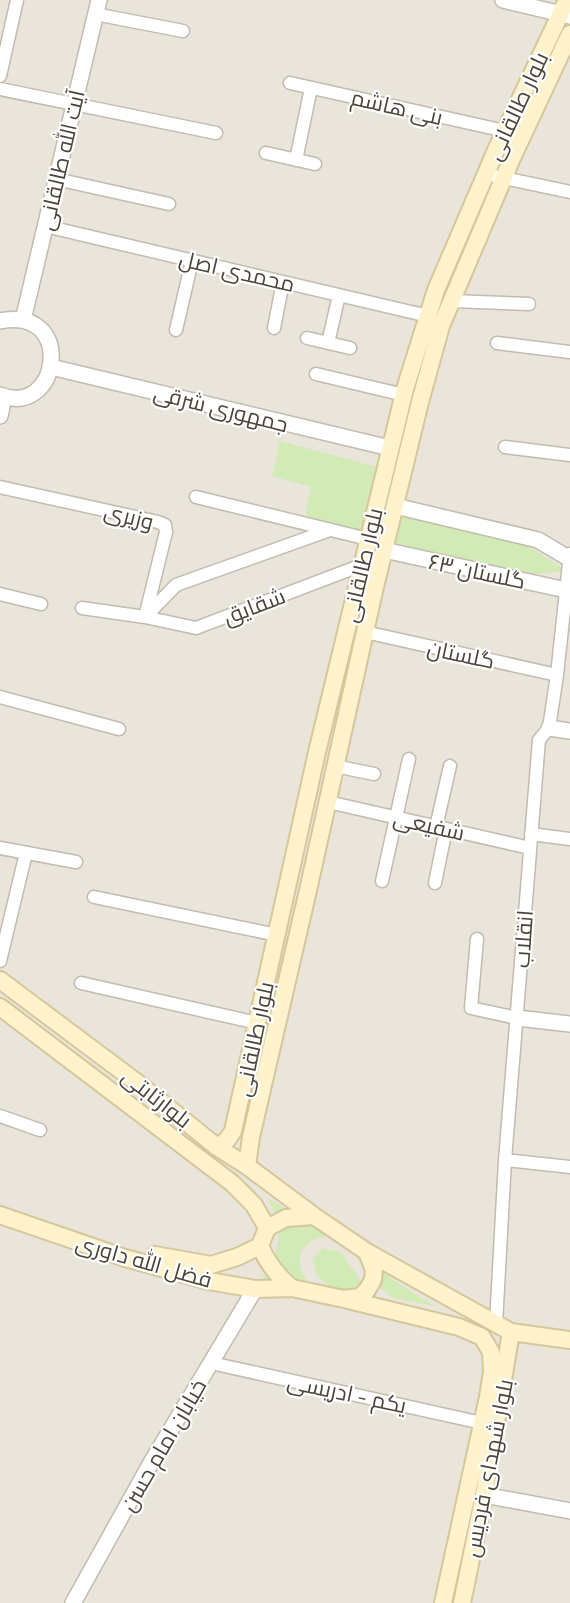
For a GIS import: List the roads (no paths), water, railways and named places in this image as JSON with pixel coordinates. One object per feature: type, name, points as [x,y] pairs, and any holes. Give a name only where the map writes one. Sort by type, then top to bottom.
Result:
[{"type":"main road","name":"بلوار طالقانی","points":[[233,1131],[317,752],[404,394],[436,290],[485,174],[566,10]]},
{"type":"main road","name":"بلوار طالقانی","points":[[247,1166],[251,1137],[328,802],[364,632],[441,326],[503,179],[570,34]]},
{"type":"main road","name":"بلوارثابتی","points":[[3,987],[140,1084],[217,1147],[247,1166],[314,1216]]},
{"type":"main road","points":[[0,1007],[232,1183],[254,1204],[267,1228]]},
{"type":"main road","points":[[217,1147],[233,1131],[241,1140],[251,1137]]},
{"type":"main road","name":"فضل الله داوری","points":[[0,1214],[173,1260],[211,1265],[237,1257],[260,1246]]},
{"type":"main road","name":"فضل الله داوری","points":[[0,1214],[125,1258],[210,1281],[255,1289],[292,1288]]},
{"type":"main road","points":[[367,1252],[374,1270],[373,1280],[360,1297],[344,1299],[292,1288],[278,1277],[260,1246],[267,1228],[286,1218],[314,1216],[367,1252],[511,1332],[570,1340]]},
{"type":"main road","name":"بلوار شهدای فردیس","points":[[344,1299],[459,1327],[482,1337],[491,1352],[492,1372],[443,1603]]},
{"type":"main road","name":"بلوار شهدای فردیس","points":[[462,1603],[484,1495],[511,1332]]},
{"type":"street","points":[[0,76],[16,0]]},
{"type":"street","points":[[503,0],[566,10]]},
{"type":"street","points":[[97,7],[183,31]]},
{"type":"street","name":"آیت الله طالقانی","points":[[23,320],[97,7]]},
{"type":"street","name":"بنی هاشم","points":[[290,83],[505,131]]},
{"type":"street","points":[[296,160],[311,88]]},
{"type":"street","points":[[0,89],[216,133]]},
{"type":"street","points":[[266,153],[315,164]]},
{"type":"street","points":[[485,174],[570,192]]},
{"type":"street","points":[[56,179],[169,204]]},
{"type":"street","name":"محمدی اصل","points":[[45,226],[428,316]]},
{"type":"street","points":[[176,330],[192,261]]},
{"type":"street","points":[[274,328],[283,282]]},
{"type":"street","points":[[328,343],[339,295]]},
{"type":"street","points":[[452,301],[529,304]]},
{"type":"street","points":[[0,321],[23,320],[34,325],[50,343],[52,355],[47,379],[29,395],[17,398],[2,396],[0,416]]},
{"type":"street","points":[[307,338],[350,348]]},
{"type":"street","points":[[497,343],[570,352]]},
{"type":"street","name":"جمهوری شرقی","points":[[51,367],[390,448]]},
{"type":"street","points":[[316,374],[404,394]]},
{"type":"street","points":[[506,447],[570,455]]},
{"type":"street","name":"وزیری","points":[[0,487],[165,525],[166,532],[145,617]]},
{"type":"street","points":[[196,497],[327,531],[368,539]]},
{"type":"street","name":"گلستان ۶۳","points":[[395,506],[538,540],[570,559]]},
{"type":"street","name":"شقایق","points":[[145,617],[176,585],[327,531]]},
{"type":"street","name":"گلستان ۶۳","points":[[384,550],[568,590]]},
{"type":"street","name":"انقلاب","points":[[496,1324],[505,1160],[539,740],[549,728],[568,590],[570,554]]},
{"type":"street","name":"شقایق","points":[[82,608],[145,617],[196,628],[362,565]]},
{"type":"street","points":[[0,594],[41,604]]},
{"type":"street","name":"گلستان","points":[[364,632],[557,675]]},
{"type":"street","points":[[0,697],[119,729]]},
{"type":"street","points":[[549,728],[570,731]]},
{"type":"street","points":[[382,881],[409,759]]},
{"type":"street","points":[[335,766],[374,774]]},
{"type":"street","points":[[435,883],[450,766]]},
{"type":"street","name":"شفیعی","points":[[328,802],[530,848]]},
{"type":"street","points":[[531,834],[570,839]]},
{"type":"street","points":[[0,848],[76,862]]},
{"type":"street","points":[[0,961],[26,853]]},
{"type":"street","points":[[94,897],[277,935]]},
{"type":"street","points":[[477,939],[471,1008],[517,1018],[570,1024]]},
{"type":"street","points":[[81,982],[257,1023]]},
{"type":"street","points":[[0,1116],[40,1130]]},
{"type":"street","points":[[505,1160],[570,1167]]},
{"type":"street","name":"خیابان امام حسن","points":[[75,1603],[152,1461],[255,1289]]},
{"type":"street","name":"یکم - ادریسی","points":[[211,1363],[482,1423]]},
{"type":"street","points":[[484,1495],[570,1511]]}]
